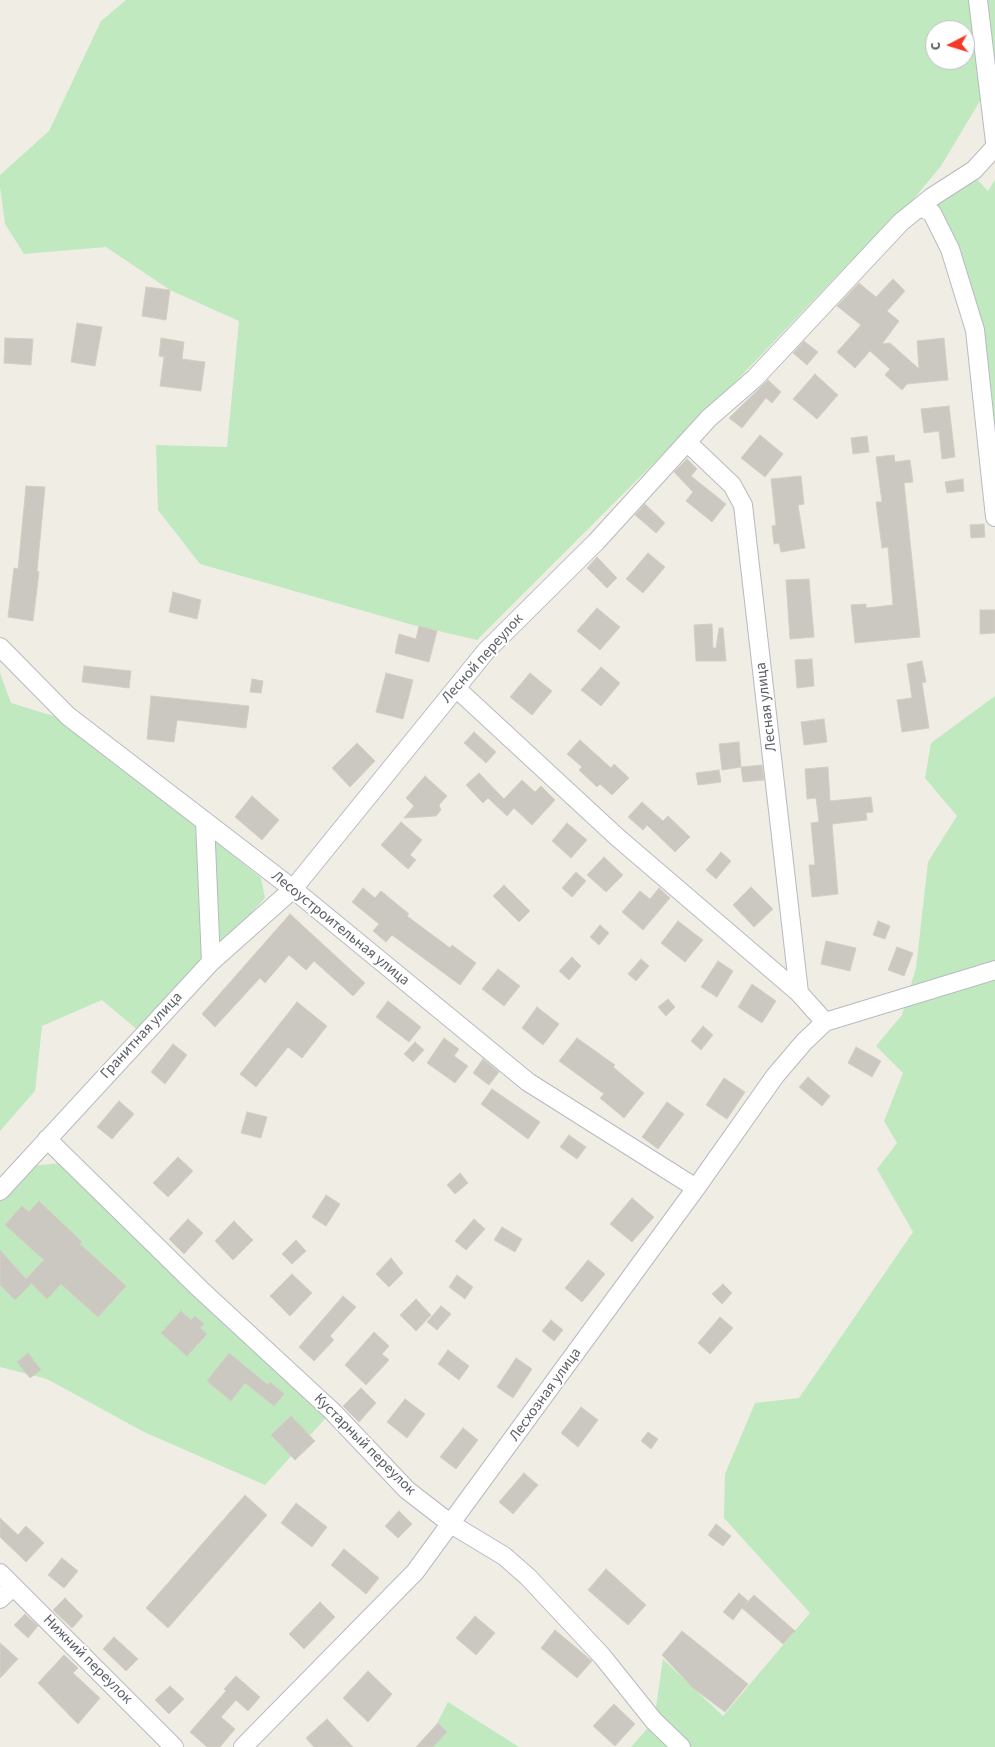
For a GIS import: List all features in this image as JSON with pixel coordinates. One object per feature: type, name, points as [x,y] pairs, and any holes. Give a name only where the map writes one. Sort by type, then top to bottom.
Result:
[{"type":"street","points":[[978,0],[995,142]]},
{"type":"street","name":"Лесной переулок","points":[[293,889],[486,651],[596,542],[709,418],[755,378],[901,222],[974,170],[995,147]]},
{"type":"street","points":[[921,207],[932,214],[950,250],[975,330],[995,517]]},
{"type":"street","name":"Лесная улица","points":[[688,443],[732,485],[744,505],[799,994]]},
{"type":"street","name":"Лесоустроительная улица","points":[[0,648],[68,716],[293,889],[528,1082],[696,1188]]},
{"type":"street","points":[[456,688],[617,837],[799,994],[825,1022],[995,970]]},
{"type":"street","points":[[205,821],[211,962]]},
{"type":"street","name":"Гранитная улица","points":[[0,1191],[211,962],[293,889]]},
{"type":"street","name":"Лесхозная улица","points":[[243,1747],[415,1572],[452,1524],[696,1188],[775,1076],[804,1042],[825,1022]]},
{"type":"street","name":"Кустарный переулок","points":[[47,1139],[200,1289],[332,1411],[407,1490],[452,1524],[504,1556],[528,1577],[602,1656],[654,1721],[681,1747]]},
{"type":"street","name":"Нижний переулок","points":[[0,1574],[174,1747]]},
{"type":"street","points":[[0,1599],[13,1587]]},
{"type":"green space","points":[[126,0],[995,0],[995,76],[941,166],[897,219],[847,265],[743,374],[477,640],[413,625],[200,564],[158,510],[156,445],[227,447],[239,321],[170,290],[106,247],[24,254],[5,224],[0,175],[49,131],[101,21]]},
{"type":"green space","points":[[973,175],[988,191],[995,180],[995,495],[968,282],[934,201]]},
{"type":"green space","points":[[0,673],[11,703],[63,719],[261,878],[265,898],[140,1032],[102,1000],[42,1026],[35,1091],[0,1131]]},
{"type":"green space","points":[[995,696],[995,1747],[631,1747],[654,1721],[663,1659],[723,1716],[810,1613],[724,1518],[725,1474],[755,1403],[799,1398],[913,1232],[877,1169],[897,1143],[884,1121],[903,1073],[876,1046],[902,1015],[916,968],[928,862],[957,816],[925,778],[931,743]]},
{"type":"green space","points":[[70,1162],[332,1411],[265,1485],[144,1432],[47,1379],[0,1367],[0,1192],[23,1167]]},
{"type":"green space","points":[[448,1702],[519,1747],[425,1747]]},
{"type":"building","points":[[893,279],[905,291],[887,311],[899,321],[882,344],[890,343],[919,369],[917,341],[944,338],[948,380],[907,384],[902,390],[885,375],[890,369],[870,351],[855,368],[837,352],[861,325],[837,306],[859,283],[876,297]]},
{"type":"building","points":[[146,287],[170,290],[166,320],[142,316]]},
{"type":"building","points":[[77,323],[102,327],[95,366],[71,362]]},
{"type":"building","points":[[5,338],[33,339],[31,365],[4,363]]},
{"type":"building","points":[[161,338],[184,342],[182,359],[205,362],[201,391],[160,386],[164,357],[159,356]]},
{"type":"building","points":[[804,341],[818,352],[807,365],[793,353]]},
{"type":"building","points":[[815,374],[838,395],[817,419],[793,399]]},
{"type":"building","points":[[768,380],[781,392],[772,403],[766,398],[742,428],[729,418]]},
{"type":"building","points":[[949,406],[955,457],[942,459],[939,431],[924,433],[921,409]]},
{"type":"building","points":[[760,435],[783,454],[765,477],[741,458]]},
{"type":"building","points":[[867,436],[869,452],[853,454],[851,438]]},
{"type":"building","points":[[894,455],[895,462],[910,460],[913,482],[904,483],[920,637],[855,643],[851,605],[866,604],[866,608],[893,605],[888,547],[882,548],[876,502],[882,502],[876,457]]},
{"type":"building","points":[[687,459],[697,469],[691,476],[726,504],[712,522],[686,501],[693,492],[674,472]]},
{"type":"building","points":[[801,476],[804,504],[798,505],[805,548],[781,552],[779,543],[774,544],[772,526],[776,525],[771,479]]},
{"type":"building","points":[[963,479],[964,491],[947,493],[945,482]]},
{"type":"building","points":[[26,486],[45,487],[37,571],[39,572],[33,621],[8,617],[14,568],[18,569]]},
{"type":"building","points":[[645,504],[665,523],[656,533],[635,515]]},
{"type":"building","points":[[984,524],[985,537],[971,538],[970,525]]},
{"type":"building","points":[[648,553],[665,567],[643,593],[626,579]]},
{"type":"building","points":[[597,557],[617,578],[607,588],[587,568]]},
{"type":"building","points":[[809,579],[814,637],[790,639],[786,580]]},
{"type":"building","points":[[173,592],[201,600],[197,619],[169,612]]},
{"type":"building","points":[[597,608],[620,627],[600,650],[577,631]]},
{"type":"building","points":[[980,610],[995,610],[995,633],[980,634]]},
{"type":"building","points":[[712,624],[713,648],[716,648],[719,628],[723,628],[726,661],[696,661],[694,625]]},
{"type":"building","points":[[419,626],[437,631],[429,662],[395,653],[399,634],[416,639]]},
{"type":"building","points":[[812,659],[814,686],[797,688],[795,660]]},
{"type":"building","points":[[922,661],[926,682],[922,683],[929,728],[902,732],[897,700],[912,698],[907,664]]},
{"type":"building","points":[[84,666],[131,671],[129,688],[82,682]]},
{"type":"building","points":[[601,667],[620,683],[601,706],[581,690]]},
{"type":"building","points":[[386,673],[413,680],[403,719],[376,712]]},
{"type":"building","points":[[530,673],[552,691],[532,715],[510,697]]},
{"type":"building","points":[[252,679],[263,681],[261,693],[250,692]]},
{"type":"building","points":[[151,696],[249,706],[246,728],[177,720],[174,742],[147,739]]},
{"type":"building","points":[[824,719],[827,742],[804,745],[801,722]]},
{"type":"building","points":[[474,732],[496,752],[486,763],[464,743]]},
{"type":"building","points":[[580,740],[611,768],[614,764],[629,778],[612,795],[600,784],[597,787],[579,770],[582,767],[567,754]]},
{"type":"building","points":[[739,742],[741,767],[722,770],[719,744]]},
{"type":"building","points":[[357,743],[375,761],[350,787],[332,768]]},
{"type":"building","points":[[762,765],[764,780],[743,782],[741,767]]},
{"type":"building","points":[[828,767],[830,801],[871,797],[873,812],[866,813],[867,820],[832,824],[838,894],[812,897],[809,865],[815,865],[811,823],[819,822],[816,798],[807,799],[805,769]]},
{"type":"building","points":[[719,770],[721,782],[698,785],[696,773]]},
{"type":"building","points":[[479,773],[504,799],[522,780],[535,792],[541,786],[555,800],[532,825],[514,808],[507,816],[488,798],[483,803],[466,785]]},
{"type":"building","points":[[425,776],[447,796],[439,805],[441,810],[436,816],[404,818],[414,806],[406,798]]},
{"type":"building","points":[[252,796],[279,820],[262,840],[235,817]]},
{"type":"building","points":[[642,802],[663,821],[668,816],[690,837],[675,852],[647,825],[643,830],[628,817]]},
{"type":"building","points":[[401,822],[422,840],[410,855],[416,860],[408,869],[381,845]]},
{"type":"building","points":[[567,823],[587,840],[571,858],[552,841]]},
{"type":"building","points":[[721,852],[731,861],[716,879],[706,870]]},
{"type":"building","points":[[604,857],[623,875],[606,892],[587,875]]},
{"type":"building","points":[[576,872],[586,881],[572,897],[562,888]]},
{"type":"building","points":[[504,885],[530,911],[519,922],[493,896]]},
{"type":"building","points":[[751,887],[773,909],[754,927],[733,905]]},
{"type":"building","points":[[363,888],[375,898],[381,891],[409,914],[407,916],[450,948],[452,945],[476,963],[460,985],[392,935],[386,942],[373,931],[379,924],[352,902]]},
{"type":"building","points":[[659,888],[670,898],[643,930],[622,912],[640,891],[650,899]]},
{"type":"building","points":[[290,914],[365,983],[353,996],[314,961],[306,970],[289,955],[265,983],[260,978],[215,1027],[202,1014]]},
{"type":"building","points":[[678,921],[703,940],[685,962],[661,943]]},
{"type":"building","points":[[878,921],[890,926],[885,939],[873,935]]},
{"type":"building","points":[[600,925],[609,933],[599,945],[590,937]]},
{"type":"building","points":[[826,941],[856,948],[850,971],[821,964]]},
{"type":"building","points":[[897,947],[913,953],[904,976],[888,970]]},
{"type":"building","points":[[572,957],[581,966],[569,980],[559,971]]},
{"type":"building","points":[[641,959],[649,966],[636,981],[628,974]]},
{"type":"building","points":[[718,961],[733,971],[717,997],[701,987]]},
{"type":"building","points":[[498,969],[520,986],[504,1006],[482,989]]},
{"type":"building","points":[[752,984],[776,1001],[762,1023],[738,1007]]},
{"type":"building","points":[[668,999],[675,1007],[666,1016],[658,1007]]},
{"type":"building","points":[[388,1001],[421,1027],[409,1042],[376,1017]]},
{"type":"building","points":[[297,1002],[327,1026],[302,1058],[288,1047],[256,1087],[240,1074]]},
{"type":"building","points":[[537,1007],[559,1024],[543,1045],[522,1028]]},
{"type":"building","points":[[703,1026],[713,1035],[701,1050],[691,1041]]},
{"type":"building","points":[[444,1038],[459,1049],[454,1056],[468,1066],[455,1083],[427,1063]]},
{"type":"building","points":[[577,1038],[615,1065],[613,1067],[644,1093],[624,1118],[600,1098],[604,1094],[559,1061]]},
{"type":"building","points":[[415,1042],[424,1050],[413,1062],[404,1054]]},
{"type":"building","points":[[173,1044],[187,1055],[165,1084],[151,1072]]},
{"type":"building","points":[[856,1047],[881,1061],[872,1077],[848,1063]]},
{"type":"building","points":[[483,1059],[499,1072],[489,1085],[473,1073]]},
{"type":"building","points":[[808,1077],[830,1096],[822,1106],[799,1087]]},
{"type":"building","points":[[724,1078],[745,1092],[727,1119],[706,1105]]},
{"type":"building","points":[[492,1089],[540,1122],[528,1139],[481,1104]]},
{"type":"building","points":[[119,1101],[134,1114],[112,1139],[97,1127]]},
{"type":"building","points":[[667,1102],[684,1114],[658,1149],[642,1137]]},
{"type":"building","points":[[247,1112],[267,1117],[261,1138],[241,1133]]},
{"type":"building","points":[[569,1135],[586,1147],[577,1159],[560,1147]]},
{"type":"building","points":[[178,1157],[193,1171],[168,1197],[153,1183]]},
{"type":"building","points":[[460,1173],[468,1183],[455,1194],[447,1185]]},
{"type":"building","points":[[326,1195],[340,1204],[326,1226],[312,1217]]},
{"type":"building","points":[[632,1198],[654,1217],[632,1242],[610,1224]]},
{"type":"building","points":[[39,1201],[82,1242],[80,1244],[126,1286],[98,1317],[61,1284],[47,1299],[30,1282],[31,1284],[15,1300],[0,1285],[0,1250],[26,1279],[44,1260],[5,1225],[22,1206],[29,1212]]},
{"type":"building","points":[[188,1219],[203,1233],[184,1254],[169,1239]]},
{"type":"building","points":[[474,1219],[485,1229],[466,1250],[455,1241]]},
{"type":"building","points":[[234,1221],[253,1240],[233,1260],[215,1241]]},
{"type":"building","points":[[502,1227],[522,1239],[515,1252],[494,1240]]},
{"type":"building","points":[[296,1240],[306,1251],[292,1264],[282,1254]]},
{"type":"building","points":[[391,1258],[403,1273],[389,1287],[376,1274]]},
{"type":"building","points":[[588,1260],[605,1274],[582,1302],[565,1288]]},
{"type":"building","points":[[292,1274],[312,1293],[290,1316],[270,1296]]},
{"type":"building","points":[[457,1275],[473,1287],[465,1299],[449,1287]]},
{"type":"building","points":[[723,1284],[732,1293],[722,1304],[712,1294]]},
{"type":"building","points":[[343,1296],[356,1307],[330,1336],[334,1340],[314,1361],[299,1347]]},
{"type":"building","points":[[416,1299],[431,1315],[416,1331],[400,1315]]},
{"type":"building","points":[[441,1306],[451,1314],[437,1330],[427,1322]]},
{"type":"building","points":[[181,1311],[191,1320],[195,1316],[204,1324],[200,1328],[207,1334],[187,1356],[161,1333]]},
{"type":"building","points":[[720,1317],[733,1328],[710,1354],[698,1343]]},
{"type":"building","points":[[551,1320],[563,1330],[554,1341],[542,1331]]},
{"type":"building","points":[[374,1332],[389,1346],[382,1354],[389,1360],[366,1385],[345,1365]]},
{"type":"building","points":[[448,1350],[469,1366],[459,1380],[438,1364]]},
{"type":"building","points":[[28,1353],[41,1370],[30,1378],[17,1362]]},
{"type":"building","points":[[229,1353],[268,1385],[270,1382],[284,1394],[274,1406],[245,1383],[231,1401],[207,1381]]},
{"type":"building","points":[[516,1358],[532,1369],[513,1398],[497,1387]]},
{"type":"building","points":[[361,1388],[376,1403],[359,1422],[343,1406]]},
{"type":"building","points":[[405,1399],[425,1414],[407,1438],[387,1422]]},
{"type":"building","points":[[581,1407],[598,1420],[578,1447],[561,1433]]},
{"type":"building","points":[[291,1416],[315,1441],[295,1460],[271,1435]]},
{"type":"building","points":[[463,1428],[478,1440],[456,1469],[440,1457]]},
{"type":"building","points":[[648,1432],[658,1439],[651,1449],[641,1441]]},
{"type":"building","points":[[524,1473],[538,1485],[513,1514],[499,1502]]},
{"type":"building","points":[[245,1495],[267,1515],[168,1628],[146,1608]]},
{"type":"building","points":[[296,1503],[327,1527],[312,1547],[281,1523]]},
{"type":"building","points":[[399,1511],[412,1524],[398,1538],[385,1526]]},
{"type":"building","points":[[0,1518],[18,1535],[26,1526],[44,1543],[26,1562],[0,1537]]},
{"type":"building","points":[[716,1524],[731,1536],[723,1546],[708,1535]]},
{"type":"building","points":[[344,1549],[379,1578],[366,1594],[331,1565]]},
{"type":"building","points":[[62,1558],[78,1571],[64,1588],[48,1575]]},
{"type":"building","points":[[606,1569],[646,1605],[628,1625],[588,1590]]},
{"type":"building","points":[[739,1593],[748,1601],[745,1605],[754,1595],[795,1631],[783,1644],[742,1608],[733,1620],[723,1612]]},
{"type":"building","points":[[65,1598],[83,1616],[72,1628],[53,1610]]},
{"type":"building","points":[[320,1602],[335,1617],[304,1649],[289,1634]]},
{"type":"building","points":[[25,1614],[38,1626],[28,1638],[14,1625]]},
{"type":"building","points":[[475,1616],[495,1633],[476,1655],[456,1638]]},
{"type":"building","points":[[555,1630],[592,1661],[577,1678],[541,1648]]},
{"type":"building","points":[[682,1631],[748,1684],[725,1712],[693,1688],[662,1655]]},
{"type":"building","points":[[114,1637],[138,1659],[126,1671],[103,1649]]},
{"type":"building","points":[[0,1643],[18,1659],[0,1678]]},
{"type":"building","points":[[64,1655],[78,1668],[73,1673],[100,1698],[78,1724],[38,1683]]},
{"type":"building","points":[[368,1671],[392,1694],[368,1722],[343,1698]]},
{"type":"building","points":[[236,1676],[260,1697],[248,1711],[236,1700],[221,1717],[235,1729],[220,1747],[207,1747],[190,1732],[226,1691],[224,1689]]},
{"type":"building","points":[[170,1686],[184,1699],[169,1714],[155,1700]]},
{"type":"building","points":[[614,1704],[635,1724],[615,1746],[593,1726]]},
{"type":"building","points":[[327,1719],[353,1747],[314,1747],[306,1738]]},
{"type":"building","points":[[438,1723],[447,1732],[433,1747],[416,1747]]}]
